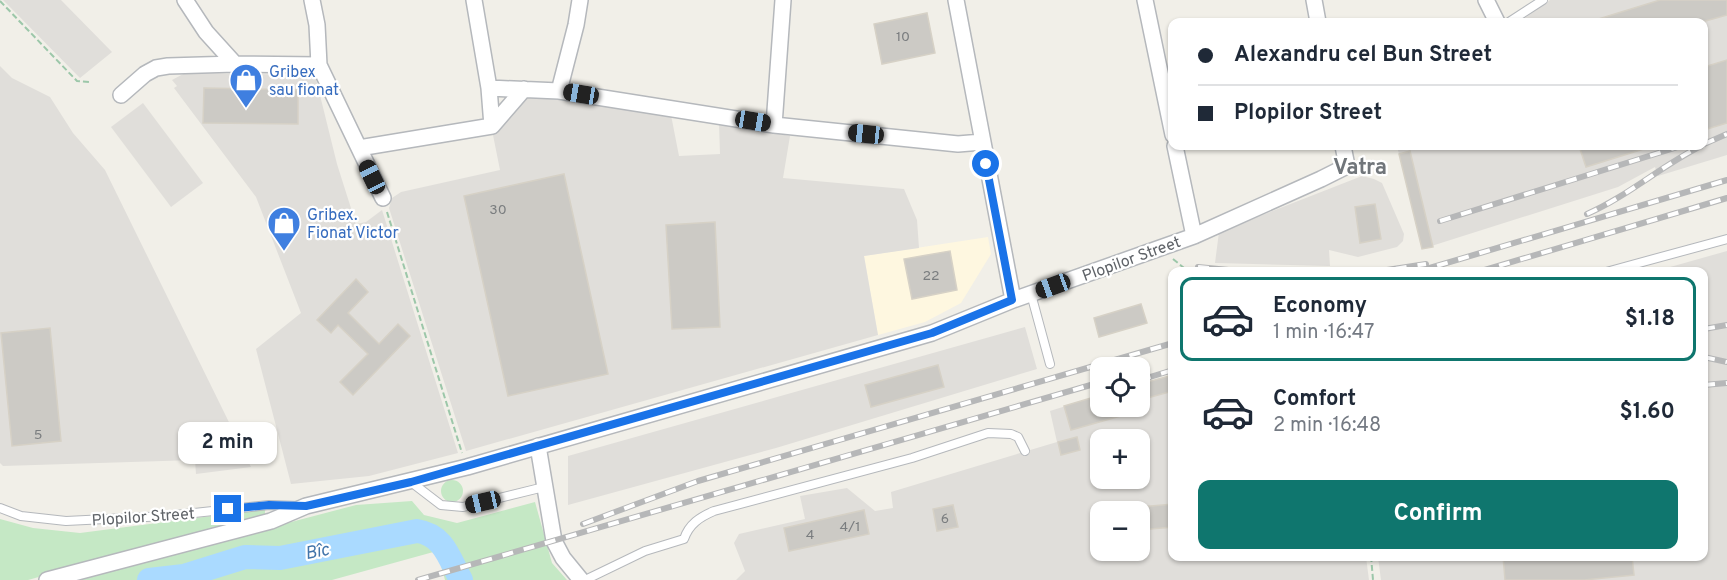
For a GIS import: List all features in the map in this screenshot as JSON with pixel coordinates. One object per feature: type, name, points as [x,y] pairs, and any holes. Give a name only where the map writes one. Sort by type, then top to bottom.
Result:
[{"type":"street","points":[[184,0],[206,32],[235,64]]},
{"type":"street","points":[[312,0],[317,25],[319,65],[383,198]]},
{"type":"street","points":[[474,0],[489,88],[492,126]]},
{"type":"street","points":[[559,91],[580,0]]},
{"type":"street","points":[[774,124],[783,0]]},
{"type":"street","points":[[956,0],[1012,300]]},
{"type":"street","points":[[1145,0],[1168,111]]},
{"type":"street","points":[[1314,0],[1317,18]]},
{"type":"street","points":[[1486,0],[1495,18]]},
{"type":"street","points":[[121,95],[140,78],[156,68],[235,64],[319,65]]},
{"type":"street","points":[[489,88],[559,91],[774,124],[958,144],[982,142]]},
{"type":"street","points":[[359,148],[492,126],[524,89]]},
{"type":"street","points":[[1176,150],[1194,236]]},
{"type":"street","name":"Plopilor Street","points":[[306,506],[467,467],[932,333],[1012,300],[1194,236],[1347,166],[1344,150]]},
{"type":"street","points":[[538,446],[554,541],[563,558],[583,580]]},
{"type":"street","points":[[47,580],[271,521],[306,506]]},
{"type":"lane","points":[[1515,18],[1543,0]]},
{"type":"lane","points":[[1624,267],[1727,239]]},
{"type":"lane","points":[[1031,294],[1050,364]]},
{"type":"lane","points":[[583,580],[645,551],[684,538],[693,523],[714,511],[912,458],[988,433],[1011,434],[1018,437],[1025,451]]},
{"type":"lane","points":[[411,482],[441,505],[463,507],[544,487]]},
{"type":"lane","points":[[269,505],[274,513],[271,521]]},
{"type":"lane","name":"Plopilor Street","points":[[0,508],[21,516],[66,522],[166,516],[269,505],[306,506]]},
{"type":"path","points":[[0,1],[77,81],[90,82]]},
{"type":"path","points":[[383,198],[467,467]]},
{"type":"path","points":[[1162,247],[1182,267]]},
{"type":"path","points":[[1371,561],[1373,580]]},
{"type":"shaded area","points":[[3,0],[61,0],[112,52],[80,78]]},
{"type":"shaded area","points":[[1550,0],[1727,0],[1727,155],[1658,176],[1655,167],[1618,187],[1422,249],[1398,150],[1708,150],[1708,18],[1525,18]]},
{"type":"shaded area","points":[[0,66],[12,78],[50,97],[73,133],[105,170],[251,467],[196,474],[195,460],[3,466],[0,463]]},
{"type":"shaded area","points":[[185,73],[315,75],[337,164],[356,224],[366,222],[382,210],[458,453],[369,476],[291,484],[256,349],[301,313],[256,197],[174,88],[177,86],[172,80]]},
{"type":"shaded area","points":[[529,96],[671,115],[679,156],[720,154],[719,123],[790,136],[783,178],[904,189],[917,220],[919,248],[864,256],[878,335],[466,451],[389,208],[392,198],[401,192],[500,170],[493,135]]},
{"type":"shaded area","points":[[143,103],[203,183],[171,207],[111,127]]},
{"type":"shaded area","points":[[1362,176],[1382,183],[1404,234],[1403,241],[1397,247],[1358,257],[1329,250],[1330,266],[1215,263],[1219,232]]},
{"type":"shaded area","points":[[988,237],[991,254],[961,303],[925,322],[878,335],[864,256]]},
{"type":"shaded area","points":[[1727,251],[1727,580],[1381,580],[1379,561],[1708,561],[1708,267],[1670,267]]},
{"type":"shaded area","points":[[1025,327],[1037,369],[776,448],[568,505],[568,456]]},
{"type":"shaded area","points":[[1168,376],[1168,561],[1367,561],[1369,580],[736,580],[745,571],[734,543],[739,534],[805,519],[800,496],[847,488],[875,511],[893,508],[891,492],[1057,442],[1050,411],[1090,398],[1090,417],[1150,417],[1150,381]]},
{"type":"green space","points":[[448,480],[456,480],[463,487],[463,495],[456,502],[448,502],[441,495],[441,487]]},
{"type":"green space","points":[[412,501],[424,515],[457,523],[535,502],[552,563],[567,580],[445,580],[437,551],[332,580],[69,580],[356,505]]},
{"type":"green space","points":[[265,509],[265,516],[28,580],[0,580],[0,519],[33,528],[80,533]]},
{"type":"building","points":[[1660,0],[1727,0],[1727,15],[1708,20],[1708,18],[1602,18]]},
{"type":"building","points":[[927,13],[935,53],[882,64],[874,24]]},
{"type":"building","points":[[1727,60],[1727,123],[1708,129],[1708,66]]},
{"type":"building","points":[[204,88],[298,90],[298,124],[203,123]]},
{"type":"building","points":[[1580,150],[1641,150],[1586,167]]},
{"type":"building","points":[[1410,151],[1433,247],[1422,249],[1399,154]]},
{"type":"building","points":[[564,174],[608,374],[508,396],[464,196]]},
{"type":"building","points":[[1375,204],[1381,239],[1360,243],[1355,207]]},
{"type":"building","points":[[715,222],[720,327],[672,329],[666,225]]},
{"type":"building","points":[[950,251],[957,290],[912,299],[904,259]]},
{"type":"building","points":[[356,279],[368,292],[348,313],[379,344],[398,324],[410,336],[353,395],[340,382],[368,354],[338,325],[331,333],[317,320]]},
{"type":"building","points":[[1141,304],[1147,323],[1099,337],[1094,318]]},
{"type":"building","points":[[50,328],[61,441],[12,446],[1,333]]},
{"type":"building","points":[[938,365],[944,387],[871,407],[865,385]]},
{"type":"building","points":[[1168,376],[1168,392],[1150,397],[1150,381]]},
{"type":"building","points":[[1090,398],[1090,417],[1117,417],[1071,430],[1064,406]]},
{"type":"building","points":[[1077,437],[1080,450],[1061,455],[1058,442]]},
{"type":"building","points":[[1168,504],[1168,527],[1150,529],[1150,506]]},
{"type":"building","points":[[953,505],[958,527],[937,531],[933,509]]},
{"type":"building","points":[[864,510],[869,534],[789,551],[784,528]]},
{"type":"building","points":[[1503,561],[1633,561],[1634,575],[1584,580],[1505,580]]},
{"type":"waterway","name":"Bîc","points":[[149,580],[184,576],[245,557],[280,558],[417,531],[426,533],[440,542],[461,580]]},
{"type":"railway","points":[[1708,142],[1727,134]]},
{"type":"railway","points":[[1440,221],[1668,150]]},
{"type":"railway","points":[[1587,214],[1616,199],[1694,150]]},
{"type":"railway","points":[[1433,267],[1727,180]]},
{"type":"railway","points":[[1495,267],[1727,198]]},
{"type":"railway","points":[[1406,267],[1426,264]]},
{"type":"railway","points":[[1708,328],[1727,325]]},
{"type":"railway","points":[[583,524],[698,481],[1168,344]]},
{"type":"railway","points":[[1708,358],[1727,362]]},
{"type":"railway","points":[[1150,377],[1168,372]]},
{"type":"railway","points":[[1708,385],[1727,383]]},
{"type":"railway","points":[[418,580],[1090,385]]},
{"type":"place","name":"Gribex sau fionat","points":[[246,109]]},
{"type":"place","name":"Gribex. Fionat Victor","points":[[284,252]]},
{"type":"district","name":"Vatra","points":[[1360,166]]},
{"type":"route","points":[[228,509],[269,505],[306,506],[411,482],[932,333],[1012,300],[986,164]]}]
